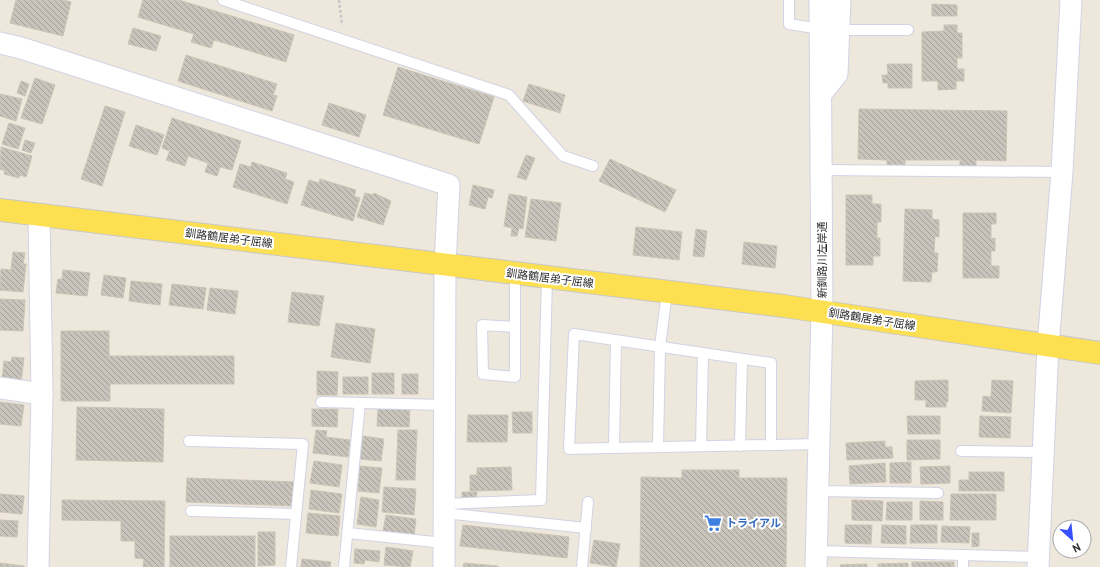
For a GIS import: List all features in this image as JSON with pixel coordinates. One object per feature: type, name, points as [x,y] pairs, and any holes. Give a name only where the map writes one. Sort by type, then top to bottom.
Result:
[{"type":"main road","name":"釧路鶴居弟子屈線","points":[[0,210],[822,311],[1090,352]]},
{"type":"street","name":"新釧路川左岸通","points":[[816,559],[822,311],[821,94],[830,29],[820,0]]},
{"type":"street","points":[[830,29],[840,0]]},
{"type":"street","points":[[1039,562],[1048,346],[1062,172],[1071,0]]},
{"type":"street","points":[[0,43],[21,48],[449,185],[445,265],[444,567]]},
{"type":"street","points":[[38,567],[42,394],[39,215]]},
{"type":"street","points":[[0,388],[42,394]]},
{"type":"lane","points":[[223,0],[509,95],[563,156],[593,166]]},
{"type":"lane","points":[[789,0],[789,24],[830,29],[908,30]]},
{"type":"lane","points":[[822,170],[1062,172]]},
{"type":"lane","points":[[515,274],[515,327],[515,377],[483,374],[482,325],[515,327]]},
{"type":"lane","points":[[444,508],[541,500],[547,278]]},
{"type":"lane","points":[[658,447],[660,347],[667,292]]},
{"type":"lane","points":[[771,445],[771,363],[574,334],[569,449],[740,446],[819,444]]},
{"type":"lane","points":[[614,448],[616,340]]},
{"type":"lane","points":[[701,446],[703,353]]},
{"type":"lane","points":[[740,446],[742,359]]},
{"type":"lane","points":[[321,402],[445,405]]},
{"type":"lane","points":[[344,567],[360,403]]},
{"type":"lane","points":[[189,441],[303,444],[291,567]]},
{"type":"lane","points":[[961,451],[1044,452]]},
{"type":"lane","points":[[818,491],[938,493]]},
{"type":"lane","points":[[582,567],[588,502]]},
{"type":"lane","points":[[444,508],[586,528]]},
{"type":"lane","points":[[191,511],[296,514]]},
{"type":"lane","points":[[348,533],[444,543]]},
{"type":"lane","points":[[816,559],[963,555],[1039,562]]},
{"type":"lane","points":[[963,555],[963,567]]},
{"type":"path","points":[[339,0],[345,41]]},
{"type":"building","points":[[16,0],[63,0],[71,2],[63,36],[10,23]]},
{"type":"building","points":[[143,0],[179,0],[294,35],[286,62],[214,40],[211,48],[191,42],[194,34],[138,17]]},
{"type":"building","points":[[932,4],[957,5],[957,16],[932,16]]},
{"type":"building","points":[[944,25],[957,25],[957,33],[962,33],[962,58],[957,58],[957,69],[964,69],[964,81],[956,81],[956,89],[938,90],[938,81],[922,81],[922,32],[944,31]]},
{"type":"building","points":[[133,28],[161,36],[156,51],[128,44]]},
{"type":"building","points":[[186,55],[277,84],[273,95],[277,96],[272,111],[178,81]]},
{"type":"building","points":[[887,64],[912,64],[912,88],[888,88],[888,83],[883,83],[882,75],[888,75]]},
{"type":"building","points":[[398,67],[494,97],[479,144],[383,115]]},
{"type":"building","points":[[35,78],[55,85],[42,124],[21,118]]},
{"type":"building","points":[[21,81],[29,84],[25,96],[17,93]]},
{"type":"building","points":[[529,84],[565,95],[560,113],[523,101]]},
{"type":"building","points":[[0,94],[22,99],[16,121],[0,116]]},
{"type":"building","points":[[329,103],[366,115],[359,137],[322,125]]},
{"type":"building","points":[[105,106],[125,112],[102,186],[81,179]]},
{"type":"building","points":[[859,109],[1007,111],[1006,161],[976,160],[976,169],[960,168],[960,160],[905,160],[905,166],[887,166],[887,160],[858,159]]},
{"type":"building","points":[[172,118],[241,141],[232,170],[220,167],[217,176],[205,172],[208,163],[188,156],[185,166],[166,160],[170,151],[162,148]]},
{"type":"building","points":[[9,123],[25,128],[18,149],[2,144]]},
{"type":"building","points":[[136,125],[164,135],[157,155],[129,146]]},
{"type":"building","points":[[25,140],[35,143],[31,153],[22,150]]},
{"type":"building","points":[[1,147],[32,156],[26,177],[20,175],[19,178],[4,174],[5,171],[0,169]]},
{"type":"building","points":[[526,155],[535,158],[526,180],[517,177]]},
{"type":"building","points":[[610,159],[676,190],[665,212],[599,181]]},
{"type":"building","points":[[252,162],[287,173],[285,179],[294,182],[287,204],[233,187],[240,164],[251,167]]},
{"type":"building","points":[[320,179],[356,190],[354,196],[360,198],[353,221],[301,205],[309,180],[319,183]]},
{"type":"building","points":[[473,185],[494,190],[492,198],[488,197],[485,209],[469,205]]},
{"type":"building","points":[[365,193],[373,195],[374,193],[391,201],[383,225],[357,217]]},
{"type":"building","points":[[509,194],[527,197],[523,229],[519,228],[517,236],[511,236],[512,228],[504,226]]},
{"type":"building","points":[[846,195],[872,195],[872,204],[881,204],[881,222],[877,222],[877,238],[880,238],[880,256],[873,256],[873,265],[846,265]]},
{"type":"building","points":[[531,199],[561,203],[556,241],[525,237]]},
{"type":"building","points":[[905,209],[932,210],[932,219],[939,220],[939,237],[935,236],[934,253],[938,253],[937,272],[932,272],[931,282],[903,281]]},
{"type":"building","points":[[963,213],[996,213],[996,224],[991,224],[991,239],[995,238],[995,251],[991,251],[991,266],[999,266],[999,278],[963,278]]},
{"type":"building","points":[[636,227],[682,232],[679,260],[633,255]]},
{"type":"building","points":[[696,229],[707,231],[704,257],[693,256]]},
{"type":"building","points":[[744,242],[777,246],[775,268],[742,264]]},
{"type":"building","points":[[13,252],[25,253],[23,264],[26,264],[23,292],[0,290],[1,269],[11,270]]},
{"type":"building","points":[[63,270],[90,273],[87,296],[56,293],[58,279],[62,279]]},
{"type":"building","points":[[104,275],[126,278],[123,298],[101,295]]},
{"type":"building","points":[[131,281],[162,284],[160,305],[129,301]]},
{"type":"building","points":[[172,284],[206,288],[203,309],[169,305]]},
{"type":"building","points":[[210,288],[238,291],[235,314],[207,310]]},
{"type":"building","points":[[292,292],[324,296],[319,326],[288,322]]},
{"type":"building","points":[[0,299],[25,300],[23,331],[0,330]]},
{"type":"building","points":[[336,323],[375,329],[370,363],[331,357]]},
{"type":"building","points":[[61,331],[109,331],[109,356],[234,356],[234,384],[110,384],[110,401],[61,401]]},
{"type":"building","points":[[12,357],[24,358],[21,383],[2,381],[4,361],[11,362]]},
{"type":"building","points":[[317,371],[338,372],[337,395],[317,395]]},
{"type":"building","points":[[372,373],[394,373],[394,394],[372,394]]},
{"type":"building","points":[[402,374],[418,374],[418,394],[402,394]]},
{"type":"building","points":[[343,377],[368,377],[368,394],[343,394]]},
{"type":"building","points":[[948,380],[948,402],[946,402],[946,407],[926,407],[926,400],[915,400],[915,381]]},
{"type":"building","points":[[992,380],[1013,381],[1011,413],[982,411],[983,396],[991,397]]},
{"type":"building","points":[[0,402],[24,405],[21,426],[0,424]]},
{"type":"building","points":[[77,407],[164,409],[163,462],[76,460]]},
{"type":"building","points":[[378,407],[410,409],[409,427],[377,426]]},
{"type":"building","points":[[312,409],[338,409],[337,427],[312,426]]},
{"type":"building","points":[[512,412],[532,412],[532,433],[513,433]]},
{"type":"building","points":[[468,415],[508,415],[507,442],[467,442]]},
{"type":"building","points":[[907,416],[940,416],[940,434],[908,434]]},
{"type":"building","points":[[980,416],[1011,417],[1010,438],[979,437]]},
{"type":"building","points":[[316,430],[327,431],[326,437],[350,440],[348,457],[313,453]]},
{"type":"building","points":[[398,430],[417,430],[415,480],[396,480]]},
{"type":"building","points":[[363,436],[384,439],[381,461],[360,459]]},
{"type":"building","points":[[907,440],[940,440],[940,459],[907,460]]},
{"type":"building","points":[[885,441],[885,447],[892,447],[893,458],[847,460],[846,443]]},
{"type":"building","points":[[314,461],[342,465],[339,487],[310,483]]},
{"type":"building","points":[[911,462],[911,483],[890,483],[890,463]]},
{"type":"building","points":[[885,463],[886,482],[850,484],[849,466]]},
{"type":"building","points":[[360,466],[382,468],[379,493],[358,491]]},
{"type":"building","points":[[950,466],[950,483],[921,484],[920,467]]},
{"type":"building","points":[[511,467],[512,490],[470,491],[470,475],[477,475],[477,468]]},
{"type":"building","name":"トライアル","points":[[682,470],[739,470],[739,478],[787,478],[786,567],[640,567],[641,477],[682,478]]},
{"type":"building","points":[[969,472],[1004,472],[1004,491],[959,491],[959,480],[969,480]]},
{"type":"building","points":[[187,478],[295,482],[294,506],[186,502]]},
{"type":"building","points":[[384,487],[416,489],[414,515],[382,512]]},
{"type":"building","points":[[311,490],[342,494],[339,513],[309,509]]},
{"type":"building","points":[[462,492],[477,492],[476,498],[462,498]]},
{"type":"building","points":[[0,494],[24,496],[22,514],[0,512]]},
{"type":"building","points":[[951,494],[996,494],[996,520],[950,520]]},
{"type":"building","points":[[361,497],[379,500],[376,527],[357,524]]},
{"type":"building","points":[[62,500],[165,501],[164,567],[143,567],[144,559],[135,558],[135,541],[121,541],[121,521],[62,520]]},
{"type":"building","points":[[852,500],[883,501],[882,521],[852,520]]},
{"type":"building","points":[[920,501],[943,502],[943,520],[920,520]]},
{"type":"building","points":[[887,502],[912,502],[912,520],[886,520]]},
{"type":"building","points":[[308,513],[340,516],[338,536],[306,533]]},
{"type":"building","points":[[386,515],[416,519],[414,536],[383,531]]},
{"type":"building","points":[[0,520],[18,521],[17,537],[0,536]]},
{"type":"building","points":[[463,525],[569,537],[567,558],[460,546]]},
{"type":"building","points":[[845,525],[872,525],[871,544],[845,543]]},
{"type":"building","points":[[882,525],[906,526],[906,544],[881,543]]},
{"type":"building","points":[[911,525],[937,525],[937,543],[910,543]]},
{"type":"building","points":[[942,526],[970,527],[969,543],[941,542]]},
{"type":"building","points":[[258,532],[275,532],[275,565],[258,566]]},
{"type":"building","points":[[972,533],[979,533],[979,546],[972,547]]},
{"type":"building","points":[[170,536],[255,536],[255,567],[170,567]]},
{"type":"building","points":[[594,540],[620,544],[616,567],[590,563]]},
{"type":"building","points":[[386,547],[413,551],[410,567],[384,565]]},
{"type":"building","points":[[355,549],[380,551],[379,562],[365,560],[364,564],[354,563]]},
{"type":"building","points":[[302,559],[331,562],[330,567],[301,567]]},
{"type":"building","points":[[912,562],[954,562],[954,567],[912,567]]},
{"type":"building","points":[[0,563],[24,566],[24,567],[0,567]]},
{"type":"building","points":[[464,563],[498,566],[498,567],[463,567]]},
{"type":"building","points":[[908,563],[908,567],[878,567],[878,564]]},
{"type":"building","points":[[867,564],[867,567],[841,567],[840,565]]},
{"type":"place","name":"トライアル","points":[[713,523]]}]
